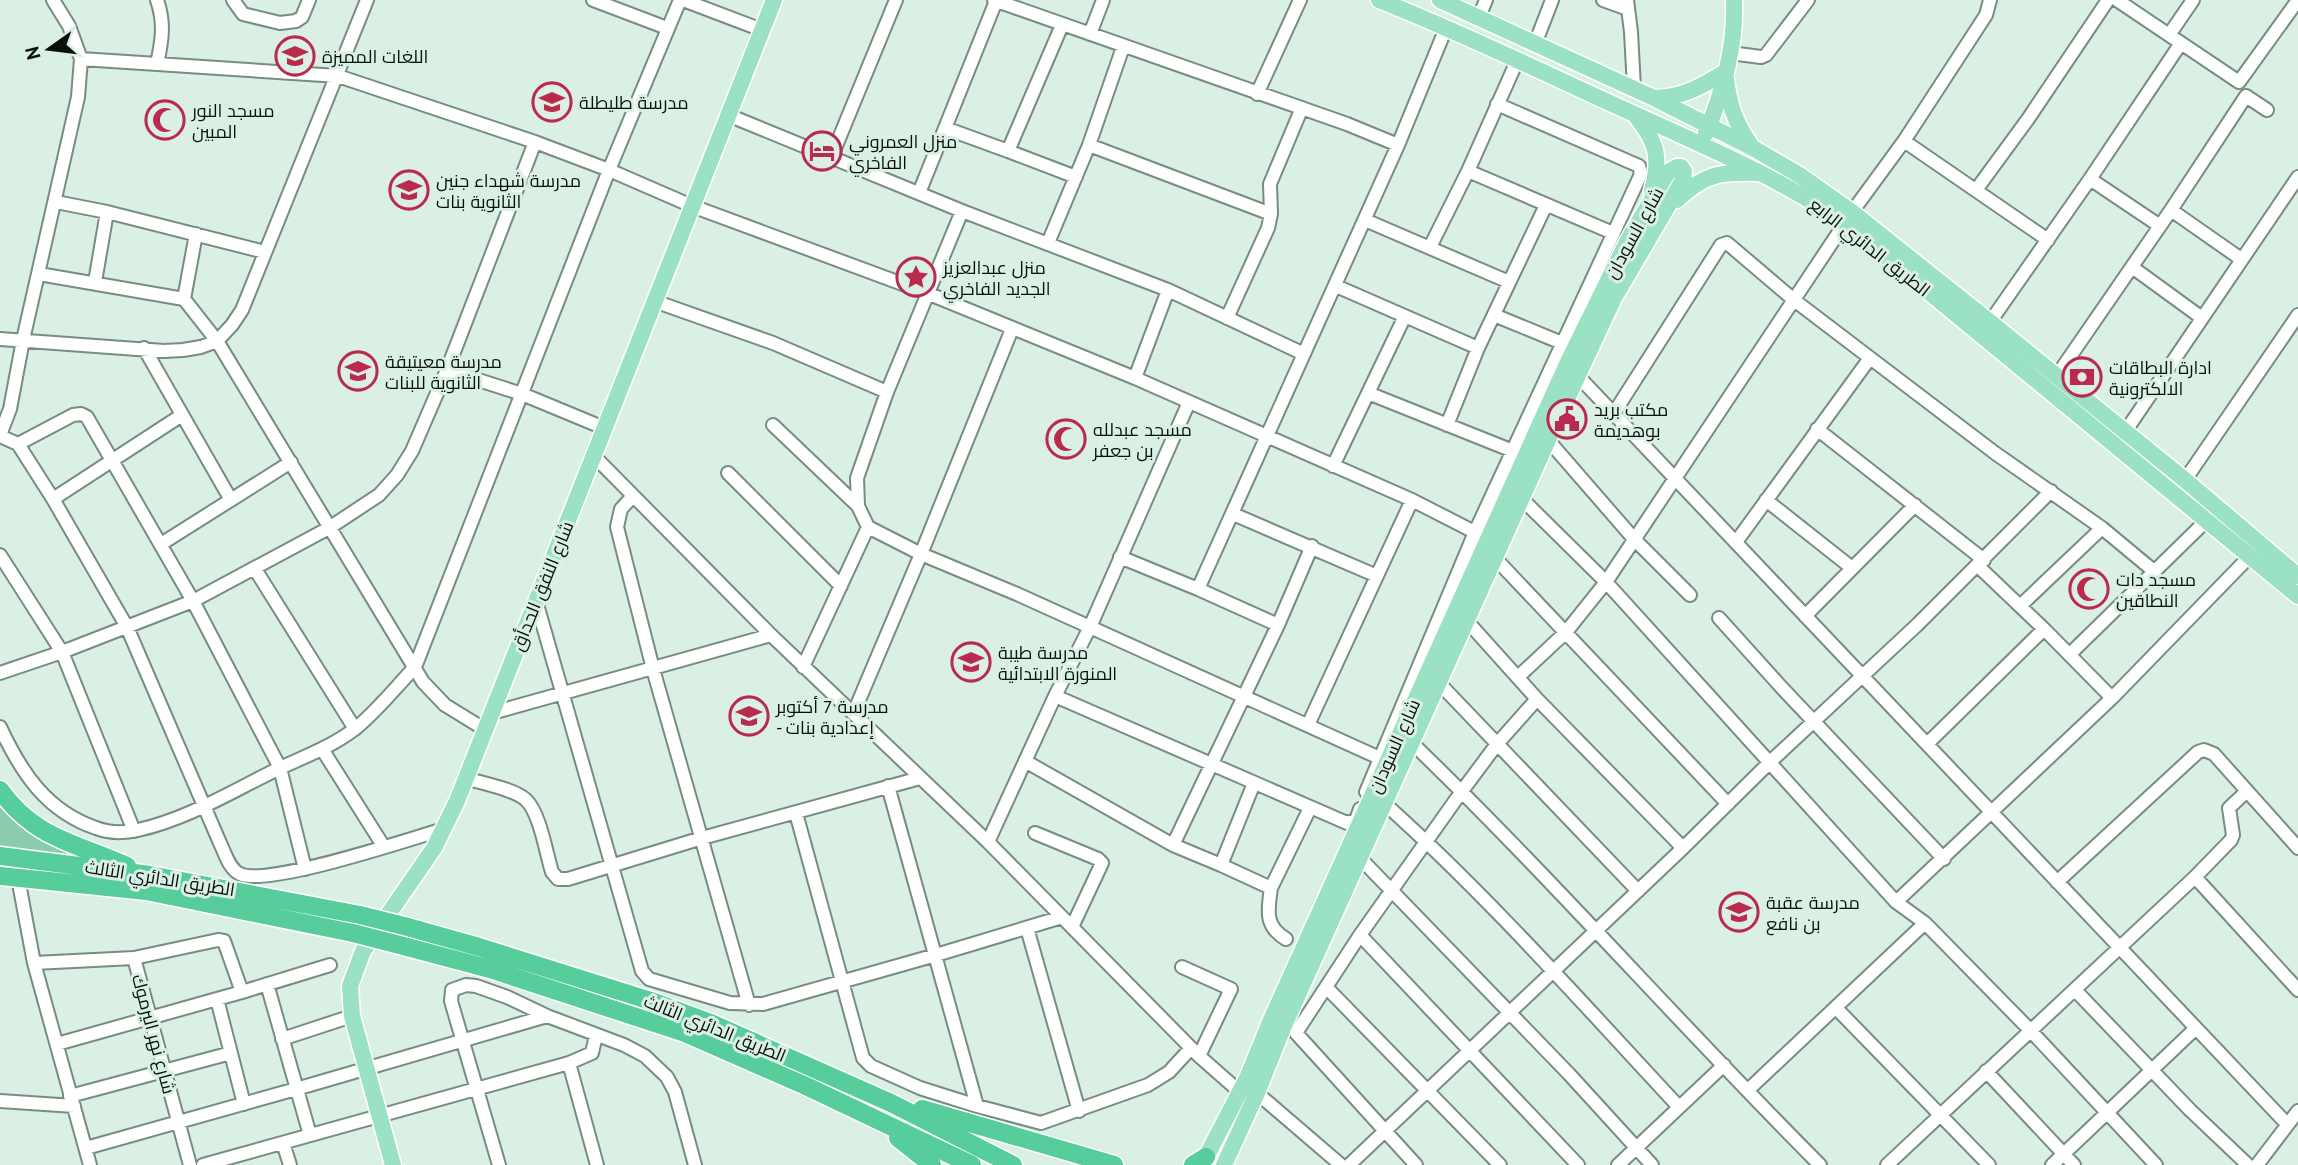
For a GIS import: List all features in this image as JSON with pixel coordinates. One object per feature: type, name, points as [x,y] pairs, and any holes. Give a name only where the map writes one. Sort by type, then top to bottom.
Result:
[{"type":"highway","points":[[0,790],[14,809],[31,824],[78,848],[106,856],[150,875]]},
{"type":"highway","name":"الطريق الدائري الثالث","points":[[0,856],[150,875],[360,915],[480,947],[651,1001],[713,1024],[891,1103],[1013,1165]]},
{"type":"highway","name":"الطريق الدائري الثالث","points":[[9,877],[146,891],[353,933],[490,969],[685,1033],[806,1086],[972,1165]]},
{"type":"highway","points":[[891,1103],[921,1109],[1114,1164]]},
{"type":"highway","points":[[879,1122],[932,1165]]},
{"type":"main road","name":"شارع النفق الحدأق","points":[[393,1165],[352,1016],[350,986],[363,951],[425,863],[444,829],[774,0]]},
{"type":"main road","name":"الطريق الدائري الرابع","points":[[1379,0],[1701,143],[1848,217],[1990,322],[2185,480],[2298,576]]},
{"type":"main road","name":"الطريق الدائري الرابع","points":[[1440,0],[1654,97],[1801,176],[2298,596]]},
{"type":"main road","points":[[1701,143],[1722,89],[1730,53],[1734,0]]},
{"type":"main road","points":[[1654,97],[1669,97],[1695,90],[1725,72]]},
{"type":"main road","points":[[1725,72],[1731,110],[1753,148]]},
{"type":"main road","points":[[1633,113],[1648,131],[1657,155],[1656,209]]},
{"type":"main road","points":[[1656,209],[1702,179],[1716,174],[1764,174]]},
{"type":"main road","name":"شارع السودان","points":[[1276,1025],[1312,947],[1359,857],[1466,620],[1489,543],[1521,498],[1656,209]]},
{"type":"main road","name":"شارع السودان","points":[[1312,947],[1383,759],[1489,543],[1596,304],[1627,242],[1656,209]]},
{"type":"main road","points":[[1200,1162],[1276,1025]]},
{"type":"main road","points":[[1224,1165],[1257,1093],[1276,1025]]},
{"type":"street","points":[[53,0],[69,26],[81,59],[78,97],[10,409],[0,435],[18,444],[127,627],[227,858],[240,874],[258,877],[305,869],[444,829]]},
{"type":"street","points":[[157,64],[164,31],[158,0]]},
{"type":"street","points":[[233,0],[243,14],[280,23],[296,21],[302,17],[309,0]]},
{"type":"street","points":[[0,339],[164,351],[201,347],[217,341],[242,310],[367,0]]},
{"type":"street","points":[[593,0],[621,5],[667,28]]},
{"type":"street","points":[[0,727],[16,761],[28,778],[57,808],[96,828],[115,832],[134,831],[205,806],[322,750],[355,729],[415,667],[609,170],[681,0],[762,30]]},
{"type":"street","points":[[919,193],[995,0],[1347,124],[1398,145]]},
{"type":"street","points":[[1090,34],[1103,0]]},
{"type":"street","points":[[1256,94],[1300,0]]},
{"type":"street","points":[[1479,18],[1486,0]]},
{"type":"street","points":[[1535,44],[1552,0]]},
{"type":"street","points":[[1603,0],[1627,4],[1634,89]]},
{"type":"street","points":[[1730,53],[1762,57],[1766,55],[1808,0]]},
{"type":"street","points":[[1518,677],[1566,632],[1606,582],[1848,217],[1904,141],[1986,15],[1990,0]]},
{"type":"street","points":[[1976,190],[2028,119],[2108,0]]},
{"type":"street","points":[[2117,0],[2239,82],[2295,2]]},
{"type":"street","points":[[2169,35],[2193,0]]},
{"type":"street","points":[[831,158],[893,1]]},
{"type":"street","points":[[1008,151],[1062,25]]},
{"type":"street","points":[[1198,589],[1336,286],[1446,28]]},
{"type":"street","points":[[1990,322],[2181,43]]},
{"type":"street","points":[[1048,243],[1090,145],[1123,47]]},
{"type":"street","points":[[81,59],[338,76],[535,142],[692,206],[927,293],[1135,378],[1412,500],[1489,543],[1605,677],[1728,804]]},
{"type":"street","points":[[1430,247],[1468,171],[1517,61]]},
{"type":"street","points":[[2056,377],[2171,211],[2246,96],[2267,110]]},
{"type":"street","points":[[1489,543],[1513,452],[1641,174],[1639,166],[1497,104]]},
{"type":"street","points":[[1227,318],[1268,228],[1271,214],[1270,184],[1301,110]]},
{"type":"street","points":[[728,115],[962,211],[1168,290],[1304,354]]},
{"type":"street","points":[[945,128],[1076,177]]},
{"type":"street","points":[[1904,141],[2048,240]]},
{"type":"street","points":[[0,673],[193,601],[329,528],[379,495],[397,475],[412,450],[447,370],[535,142]]},
{"type":"street","points":[[1090,145],[1271,214]]},
{"type":"street","points":[[1468,171],[1613,233]]},
{"type":"street","points":[[2125,432],[2298,177]]},
{"type":"street","points":[[2090,179],[2160,226]]},
{"type":"street","points":[[56,202],[107,212],[265,252]]},
{"type":"street","points":[[1447,425],[1478,348],[1546,205]]},
{"type":"street","points":[[962,211],[887,391],[857,478],[858,506],[867,527],[921,554],[1245,695],[1383,759],[1356,820],[1347,823],[1055,696]]},
{"type":"street","points":[[2171,211],[2241,259]]},
{"type":"street","points":[[95,282],[107,212]]},
{"type":"street","points":[[1365,220],[1509,282]]},
{"type":"street","points":[[184,299],[196,234]]},
{"type":"street","points":[[1614,413],[1724,243],[1730,244],[1794,300],[1995,453],[2102,528],[2155,572]]},
{"type":"street","points":[[2132,267],[2202,318]]},
{"type":"street","points":[[39,274],[184,299],[217,341],[423,682],[445,705],[484,729]]},
{"type":"street","points":[[1336,286],[1478,348]]},
{"type":"street","points":[[1135,378],[1168,290]]},
{"type":"street","points":[[654,301],[773,343],[887,391]]},
{"type":"street","points":[[1494,315],[1562,343]]},
{"type":"street","points":[[2185,480],[2298,315]]},
{"type":"street","points":[[1333,466],[1404,317]]},
{"type":"street","points":[[854,712],[1012,329]]},
{"type":"street","points":[[144,348],[231,500]]},
{"type":"street","points":[[1736,542],[1870,358]]},
{"type":"street","points":[[447,370],[522,394],[604,428]]},
{"type":"street","points":[[1578,376],[2287,1124]]},
{"type":"street","points":[[1368,393],[1513,452]]},
{"type":"street","points":[[988,842],[1090,627],[1189,402]]},
{"type":"street","points":[[18,444],[73,415],[88,417],[193,601],[280,768],[305,869]]},
{"type":"street","points":[[53,499],[182,415]]},
{"type":"street","points":[[773,425],[858,506]]},
{"type":"street","points":[[1817,429],[1915,505],[1981,563],[2112,698]]},
{"type":"street","points":[[1548,440],[1634,539],[1690,594]]},
{"type":"street","points":[[594,456],[803,667],[854,712],[988,842],[1195,1052],[1240,1092]]},
{"type":"street","points":[[161,544],[290,462]]},
{"type":"street","points":[[728,473],[841,586]]},
{"type":"street","points":[[1349,1165],[1981,563],[2051,491]]},
{"type":"street","points":[[633,496],[621,509],[617,527],[653,669],[749,1005]]},
{"type":"street","points":[[1521,498],[1606,582],[1896,902],[1925,923],[2156,1165]]},
{"type":"street","points":[[1308,725],[1412,500]]},
{"type":"street","points":[[1766,500],[1852,568]]},
{"type":"street","points":[[1805,616],[1915,505]]},
{"type":"street","points":[[2070,654],[2218,508]]},
{"type":"street","points":[[1233,514],[1377,576]]},
{"type":"street","points":[[803,667],[867,527]]},
{"type":"street","points":[[2020,606],[2102,528]]},
{"type":"street","points":[[1173,845],[1278,625],[1312,546]]},
{"type":"street","points":[[0,555],[62,652],[134,831]]},
{"type":"street","points":[[1896,902],[2112,698],[2250,556]]},
{"type":"street","points":[[1120,557],[1278,625]]},
{"type":"street","points":[[255,569],[355,729]]},
{"type":"street","points":[[536,601],[610,865],[645,976],[712,998],[749,1005],[786,999],[1062,917]]},
{"type":"street","points":[[1718,618],[1944,859]]},
{"type":"street","points":[[1466,620],[1537,699],[1683,848]]},
{"type":"street","points":[[1927,744],[2044,629]]},
{"type":"street","points":[[492,713],[771,635]]},
{"type":"street","points":[[1438,682],[1638,891]]},
{"type":"street","points":[[1416,1165],[1296,1033],[1360,935],[1462,791],[1497,744],[1537,699]]},
{"type":"street","points":[[1411,742],[1596,929],[1820,1165]]},
{"type":"street","points":[[322,750],[384,847]]},
{"type":"street","points":[[2057,883],[2198,752],[2204,750],[2214,754],[2298,848]]},
{"type":"street","points":[[1025,761],[1173,845],[1271,888]]},
{"type":"street","points":[[465,778],[517,795],[527,801],[534,812],[552,872],[558,879],[568,879],[702,838],[920,778]]},
{"type":"street","points":[[1221,865],[1254,783]]},
{"type":"street","points":[[888,786],[977,1107]]},
{"type":"street","points":[[1895,1162],[1941,1114],[2120,948],[2231,840],[2233,835],[2230,808],[2247,791]]},
{"type":"street","points":[[1384,803],[1427,842],[1553,970],[1679,1107]]},
{"type":"street","points":[[1286,939],[1269,925],[1267,916],[1271,888],[1310,808]]},
{"type":"street","points":[[796,813],[863,1058],[867,1063],[920,1088],[977,1107],[1041,1123],[1155,1081],[1195,1052],[1231,989],[1182,967]]},
{"type":"street","points":[[1035,833],[1102,863],[1072,927]]},
{"type":"street","points":[[1359,857],[1569,1074],[1652,1165]]},
{"type":"street","points":[[9,877],[90,1165]]},
{"type":"street","points":[[2195,877],[2298,990]]},
{"type":"street","points":[[1748,1090],[1925,923]]},
{"type":"street","points":[[1027,928],[1079,1111]]},
{"type":"street","points":[[1360,935],[1578,1165]]},
{"type":"street","points":[[134,958],[224,941],[242,992]]},
{"type":"street","name":"شارع نهر اليرموك","points":[[34,963],[134,958],[190,1165]]},
{"type":"street","points":[[57,1044],[330,965]]},
{"type":"street","points":[[267,984],[310,1135]]},
{"type":"street","points":[[499,1165],[451,1002],[452,990],[466,985],[507,997],[640,1053],[667,1077],[675,1092],[695,1165]]},
{"type":"street","points":[[1326,987],[1500,1165]]},
{"type":"street","points":[[2075,990],[2151,1071],[2248,1165]]},
{"type":"street","points":[[217,999],[244,1104]]},
{"type":"street","points":[[1836,1008],[1989,1165]]},
{"type":"street","points":[[282,1039],[352,1016]]},
{"type":"street","points":[[86,1148],[547,1016]]},
{"type":"street","points":[[2052,1165],[2196,1028]]},
{"type":"street","points":[[203,1165],[569,1063],[592,1053],[596,1035]]},
{"type":"street","points":[[0,1101],[72,1101],[164,1071],[231,1053]]},
{"type":"street","points":[[569,1063],[597,1165]]},
{"type":"street","points":[[1618,1165],[1724,1065]]},
{"type":"street","points":[[1986,1071],[2074,1165]]},
{"type":"street","points":[[1257,1093],[1341,1165]]},
{"type":"street","points":[[2258,1165],[2298,1111]]},
{"type":"street","points":[[284,1143],[290,1165]]},
{"type":"green space","points":[[0,797],[109,860],[0,853]]},
{"type":"place","name":"اللغات المميزة","points":[[295,56]]},
{"type":"place","name":"مدرسة طليطلة","points":[[552,102]]},
{"type":"place","name":"مسجد النور المبين","points":[[165,120]]},
{"type":"place","name":"منزل العمروني الفاخري","points":[[822,151]]},
{"type":"place","name":"مدرسة شهداء جنين الثانوية بنات","points":[[409,190]]},
{"type":"place","name":"منزل عبدالعزيز الجديد الفاخري","points":[[916,277]]},
{"type":"place","name":"مدرسة معيتيقة الثانوية للبنات","points":[[358,371]]},
{"type":"place","name":"ادارة البطاقات الالكترونية","points":[[2082,377]]},
{"type":"place","name":"مكتب بريد بوهديمة","points":[[1567,419]]},
{"type":"place","name":"مسجد عبدلله بن جعفر","points":[[1066,439]]},
{"type":"place","name":"مسجد دات النطاقين","points":[[2089,589]]},
{"type":"place","name":"مدرسة طيبة المنورة الابتدائية","points":[[971,662]]},
{"type":"place","name":"مدرسة 7 أكتوبر - إعدادية بنات","points":[[749,716]]},
{"type":"place","name":"مدرسة عقبة بن نافع","points":[[1739,912]]}]
